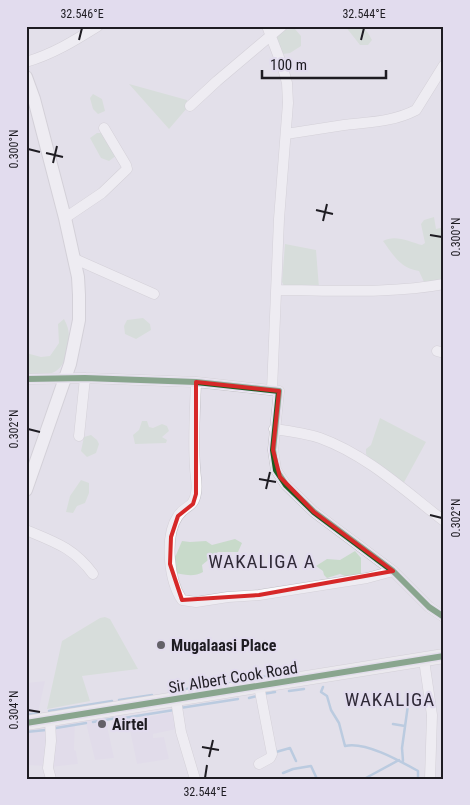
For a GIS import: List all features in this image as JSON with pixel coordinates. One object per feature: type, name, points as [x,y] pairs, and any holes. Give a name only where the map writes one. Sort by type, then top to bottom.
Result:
[{"type":"main road","name":"Sir Albert Cook Road","points":[[26,723],[444,656]]},
{"type":"street","points":[[26,62],[64,47],[98,26]]},
{"type":"street","points":[[267,26],[286,82],[288,103],[276,290],[272,390]]},
{"type":"street","points":[[190,106],[282,26]]},
{"type":"street","points":[[286,134],[384,121],[408,114],[416,110],[444,65]]},
{"type":"street","points":[[26,77],[30,101],[65,218],[78,277],[79,320],[75,344],[65,379],[26,490]]},
{"type":"street","points":[[65,218],[102,193],[126,169],[126,165],[104,128]]},
{"type":"street","points":[[74,259],[154,294]]},
{"type":"street","points":[[276,290],[398,289],[426,288],[444,284]]},
{"type":"street","points":[[26,378],[196,382],[279,391],[274,428],[274,460],[276,470],[286,485],[314,512],[393,571],[429,607],[444,617]]},
{"type":"street","points":[[79,436],[85,378]]},
{"type":"street","points":[[196,382],[194,467],[196,494],[193,504],[178,516],[171,537],[170,564],[177,592],[182,600],[196,602],[259,595],[367,578],[393,571]]},
{"type":"street","points":[[274,428],[318,437],[344,448],[374,467],[444,521]]},
{"type":"street","points":[[26,530],[52,541],[78,556],[93,574]]},
{"type":"street","points":[[424,660],[432,715],[430,779]]},
{"type":"street","points":[[259,686],[272,754],[270,758],[259,764]]},
{"type":"street","points":[[176,700],[181,732],[195,779]]},
{"type":"street","points":[[50,720],[51,740],[48,768],[52,779]]},
{"type":"highlighted area","points":[[196,382],[279,391],[273,450],[280,477],[314,512],[393,571],[259,595],[182,600],[170,564],[171,537],[178,516],[193,504],[196,494]]},
{"type":"shaded area","points":[[45,681],[38,713],[26,715],[26,683]]},
{"type":"shaded area","points":[[173,712],[177,729],[153,734],[153,738],[164,737],[169,759],[137,764],[128,721]]},
{"type":"shaded area","points":[[105,716],[114,758],[95,760],[85,719]]},
{"type":"shaded area","points":[[75,721],[74,750],[76,751],[78,764],[51,767],[52,727]]},
{"type":"shaded area","points":[[49,728],[46,766],[26,765],[26,731]]},
{"type":"green space","points":[[345,26],[362,27],[367,31],[372,40],[368,45],[360,45]]},
{"type":"green space","points":[[295,29],[301,36],[301,46],[290,53],[283,54],[275,35],[282,30]]},
{"type":"green space","points":[[129,84],[187,100],[187,108],[169,129]]},
{"type":"green space","points":[[93,94],[102,99],[105,111],[98,114],[93,109],[90,98]]},
{"type":"green space","points":[[97,133],[105,133],[117,155],[109,161],[101,158],[90,138]]},
{"type":"green space","points":[[434,217],[436,229],[444,227],[444,278],[437,283],[424,282],[419,271],[402,264],[383,241],[397,238],[422,245],[425,243],[421,224],[424,220]]},
{"type":"green space","points":[[285,244],[316,250],[319,288],[284,286],[282,282]]},
{"type":"green space","points":[[143,318],[150,324],[151,330],[136,339],[125,334],[124,326],[127,320]]},
{"type":"green space","points":[[64,319],[69,338],[66,355],[60,368],[50,374],[26,376],[26,353],[41,357],[50,356],[59,343],[58,324]]},
{"type":"green space","points":[[380,418],[426,442],[402,486],[366,454],[366,449],[371,445]]},
{"type":"green space","points":[[142,421],[147,421],[149,427],[153,428],[162,424],[167,426],[169,431],[162,437],[167,440],[166,443],[135,444],[133,435],[139,430]]},
{"type":"green space","points":[[91,435],[99,444],[96,453],[87,457],[81,451],[84,437]]},
{"type":"green space","points":[[81,480],[89,483],[89,493],[85,503],[77,506],[73,513],[66,512],[70,496]]},
{"type":"green space","points":[[235,539],[242,543],[238,552],[218,552],[202,565],[203,572],[199,574],[187,575],[171,572],[167,565],[176,555],[182,541],[206,541],[212,545]]},
{"type":"green space","points":[[355,551],[361,558],[361,576],[352,579],[340,574],[327,578],[323,571],[316,566],[327,559],[340,560]]},
{"type":"green space","points":[[100,618],[110,619],[138,669],[82,676],[90,701],[47,709],[62,641]]},
{"type":"waterway","points":[[262,677],[284,674]]},
{"type":"waterway","points":[[208,687],[245,681]]},
{"type":"waterway","points":[[171,692],[197,687]]},
{"type":"waterway","points":[[323,687],[321,692],[327,696],[331,710],[339,723],[345,746],[362,746],[392,757],[418,771],[418,779]]},
{"type":"waterway","points":[[289,691],[304,689]]},
{"type":"waterway","points":[[263,694],[275,692]]},
{"type":"waterway","points":[[119,700],[152,695]]},
{"type":"waterway","points":[[249,698],[257,696]]},
{"type":"waterway","points":[[180,708],[238,699]]},
{"type":"waterway","points":[[49,711],[112,701]]},
{"type":"waterway","points":[[403,761],[402,748],[408,705]]},
{"type":"waterway","points":[[124,718],[174,710]]},
{"type":"waterway","points":[[26,715],[38,713]]},
{"type":"waterway","points":[[93,722],[117,718]]},
{"type":"waterway","points":[[56,728],[86,723]]},
{"type":"waterway","points":[[393,724],[405,727]]},
{"type":"waterway","points":[[26,732],[46,730]]},
{"type":"waterway","points":[[275,749],[276,752],[290,748],[296,761]]},
{"type":"waterway","points":[[364,779],[399,760]]},
{"type":"waterway","points":[[283,773],[311,766],[317,779]]},
{"type":"cycle path","points":[[26,379],[85,378],[196,382],[279,391],[273,450],[276,470],[286,485],[314,512],[393,571],[429,607],[444,617]]},
{"type":"cycle path","points":[[26,723],[444,656]]},
{"type":"place","name":"Mugalaasi Place","points":[[161,645]]},
{"type":"place","name":"Airtel","points":[[102,724]]},
{"type":"district","name":"WAKALIGA A","points":[[262,561]]},
{"type":"district","name":"WAKALIGA","points":[[390,699]]}]
